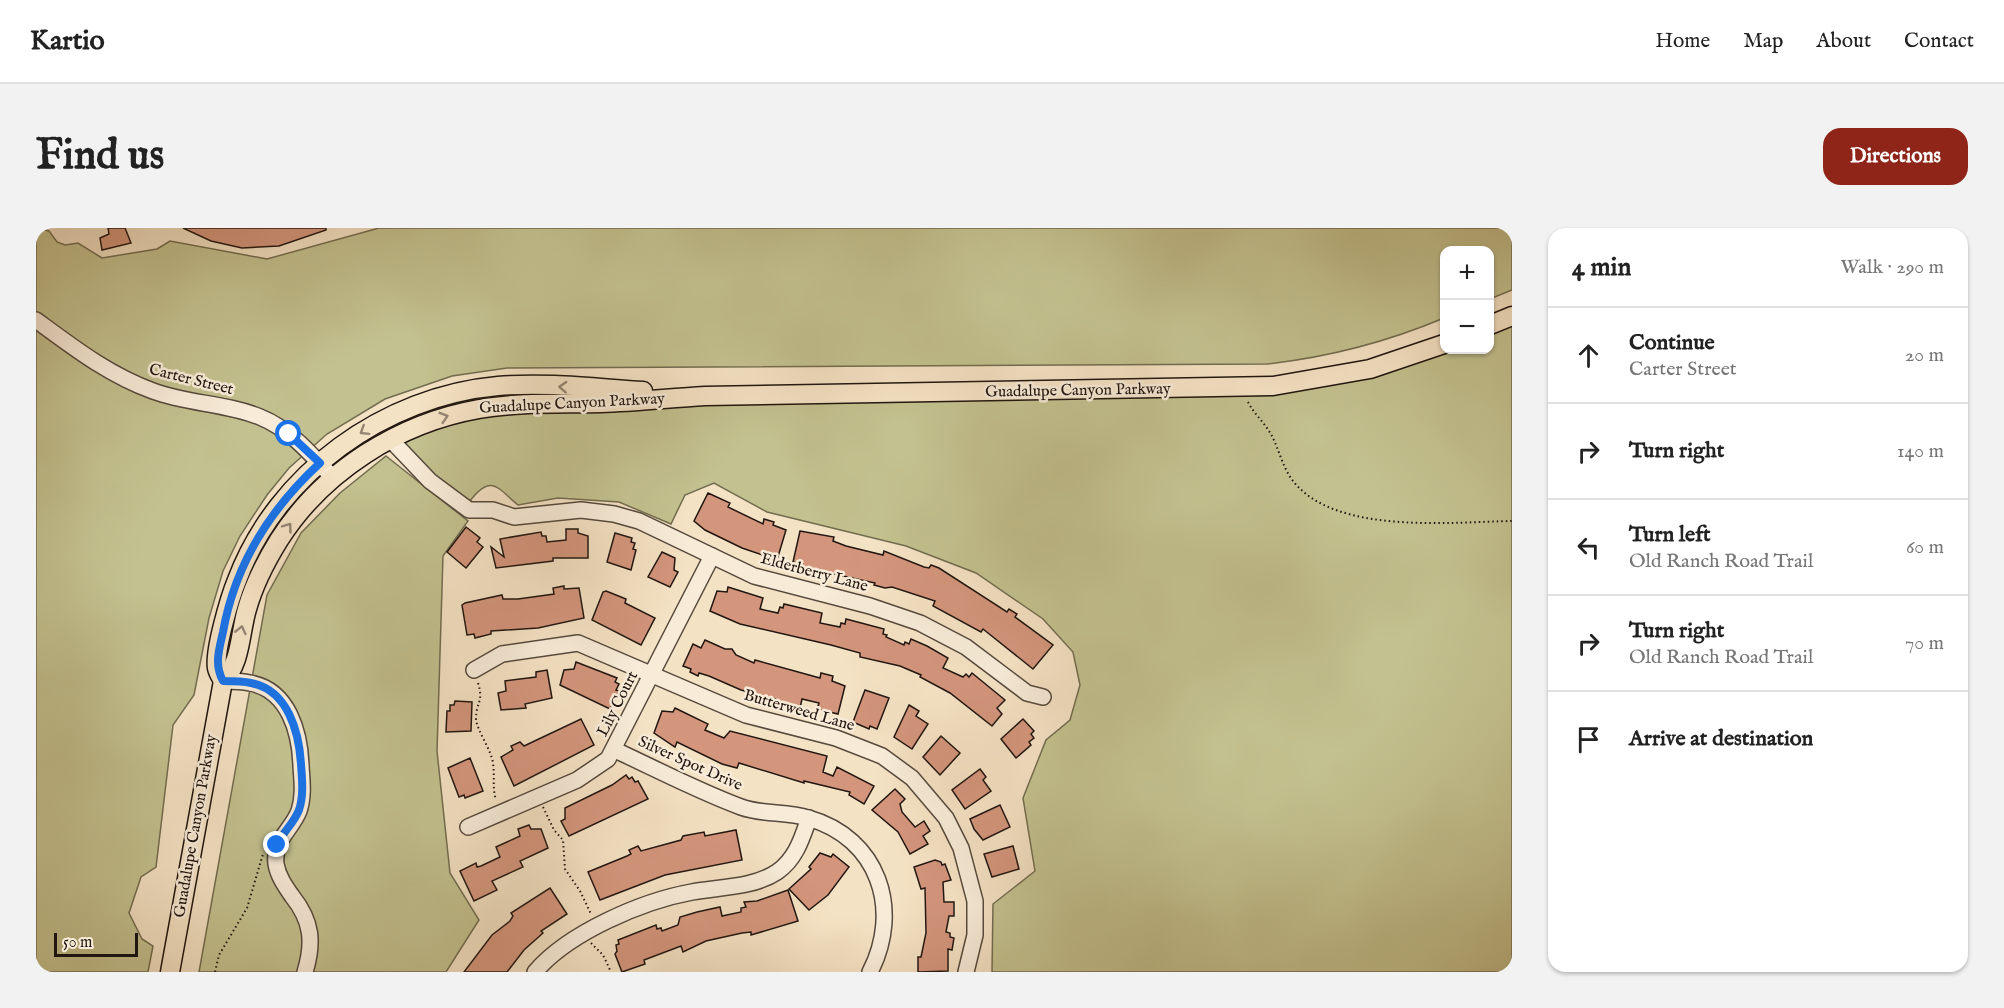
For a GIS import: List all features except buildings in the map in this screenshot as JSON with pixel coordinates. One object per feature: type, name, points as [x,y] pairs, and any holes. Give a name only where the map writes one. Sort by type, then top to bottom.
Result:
[{"type":"main road","points":[[1494,323],[1512,316]]},
{"type":"main road","name":"Guadalupe Canyon Parkway","points":[[170,972],[223,681],[233,669],[247,609],[268,558],[296,516],[333,478],[390,439],[429,422],[490,407],[627,402],[705,396],[1242,388],[1290,385],[1346,375],[1394,363],[1440,346]]},
{"type":"main road","name":"Guadalupe Canyon Parkway","points":[[223,681],[217,666],[220,643],[227,609],[243,563],[279,506],[320,463],[384,420],[424,402],[475,389],[540,385],[705,396]]},
{"type":"street","name":"Carter Street","points":[[36,320],[103,368],[137,385],[177,399],[245,412],[268,421],[289,434],[333,478]]},
{"type":"street","name":"Elderberry Lane","points":[[390,439],[430,481],[469,510],[492,510],[514,517],[581,510],[614,514],[650,526],[754,576],[870,606],[920,623],[966,647],[1020,689],[1044,698]]},
{"type":"street","name":"Lily Court","points":[[468,827],[538,798],[598,768],[615,750],[712,556]]},
{"type":"street","name":"Butterweed Lane","points":[[474,670],[502,654],[578,643],[605,652],[652,675],[746,715],[836,738],[882,756],[912,778],[946,818],[961,848],[975,901],[975,935],[966,972]]},
{"type":"street","points":[[223,681],[253,683],[268,692],[286,707],[296,726],[301,752],[301,802],[293,821],[277,845],[275,855],[279,876],[304,913],[312,935],[305,972]]},
{"type":"street","name":"Silver Spot Drive","points":[[615,750],[743,808],[809,818],[839,831],[852,842],[869,862],[881,887],[886,923],[884,940],[870,972]]},
{"type":"street","points":[[535,972],[554,952],[591,929],[672,896],[751,882],[777,872],[794,854],[809,818]]},
{"type":"path","points":[[1242,388],[1250,406],[1271,435],[1292,480],[1302,491],[1332,508],[1350,515],[1389,522],[1512,520]]},
{"type":"path","points":[[474,670],[482,697],[476,718],[477,726],[486,739],[493,764],[491,785],[501,814]]},
{"type":"path","points":[[538,798],[554,830],[563,840],[565,869],[591,912],[591,945],[603,955],[611,972]]},
{"type":"path","points":[[215,972],[219,955],[247,908],[261,856],[277,845]]},
{"type":"shaded area","points":[[36,228],[49,231],[57,242],[65,245],[78,243],[102,258],[157,249],[170,241],[267,259],[379,228],[1512,228],[1512,290],[1494,297],[1494,246],[1440,246],[1440,319],[1358,347],[1267,364],[507,368],[452,376],[385,399],[327,434],[289,468],[267,495],[240,536],[223,571],[209,618],[194,695],[173,725],[156,867],[141,877],[129,913],[142,939],[153,946],[148,972],[36,972]]},
{"type":"shaded area","points":[[1512,316],[1512,972],[992,972],[993,904],[1035,871],[1023,798],[1046,740],[1070,720],[1080,685],[1073,652],[1043,619],[976,573],[906,546],[767,512],[714,483],[685,495],[671,524],[619,502],[558,498],[518,505],[495,486],[484,487],[470,501],[493,510],[484,512],[399,451],[406,431],[478,409],[1200,390],[1440,351],[1440,354],[1494,354],[1494,323]]},
{"type":"shaded area","points":[[386,456],[468,521],[443,556],[437,751],[450,873],[479,920],[446,972],[199,972],[267,595],[301,533],[340,493]]},
{"type":"route","points":[[277,845],[280,837],[293,821],[301,802],[301,752],[296,726],[286,707],[278,699],[253,683],[223,681],[217,666],[227,609],[234,586],[249,553],[268,521],[301,480],[320,463],[289,434]]}]
